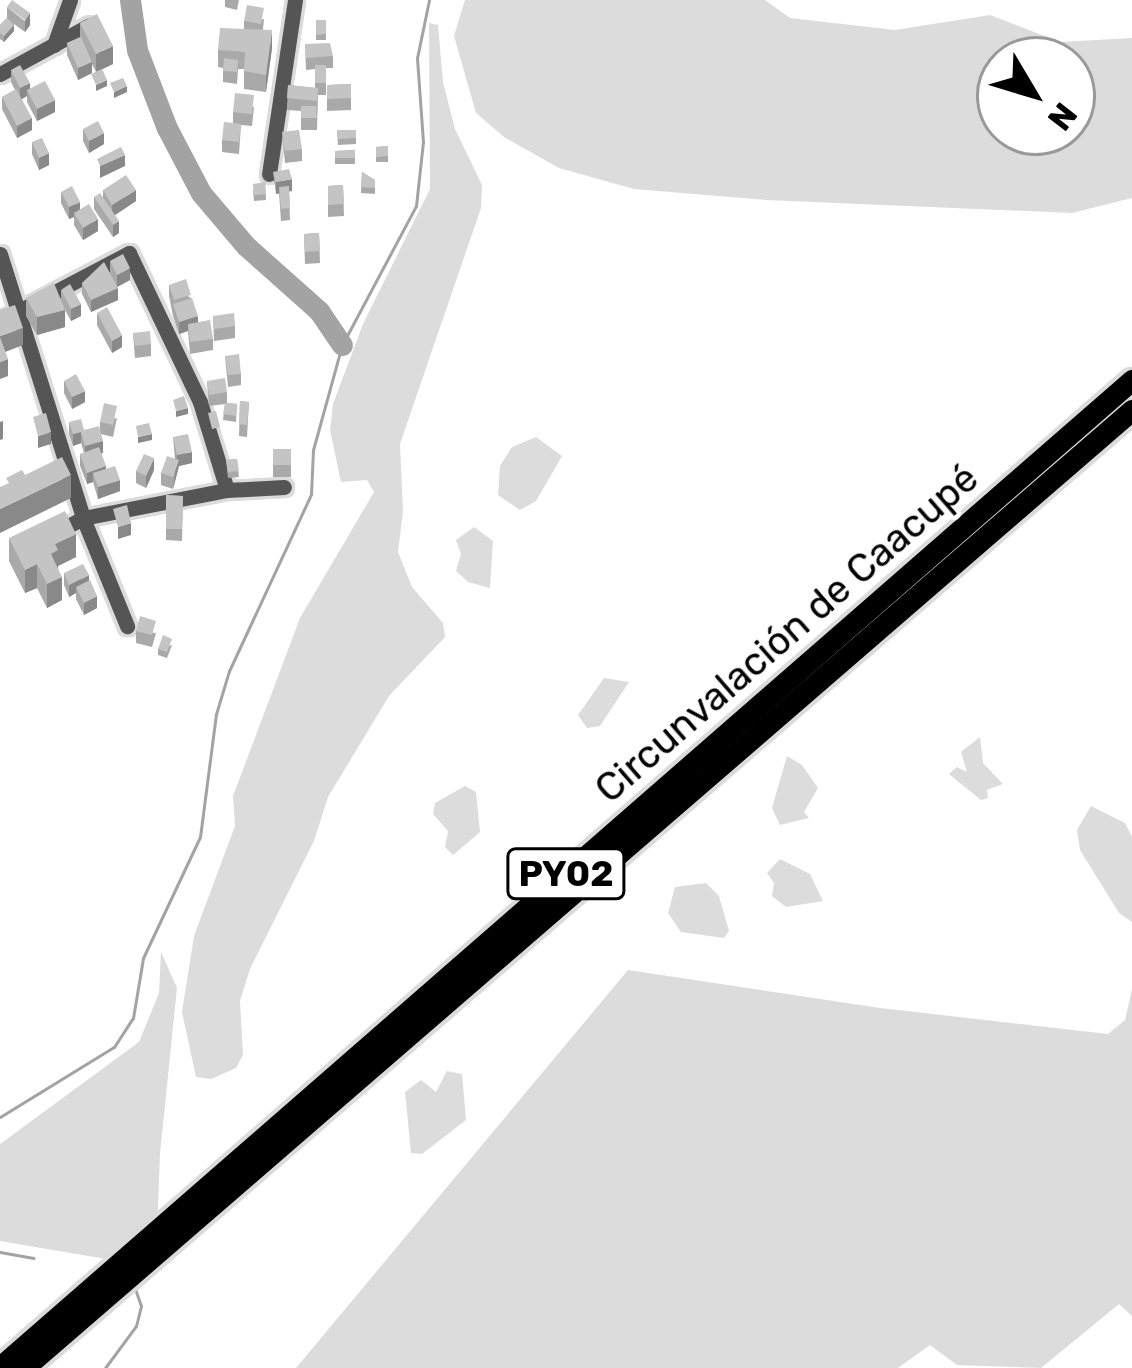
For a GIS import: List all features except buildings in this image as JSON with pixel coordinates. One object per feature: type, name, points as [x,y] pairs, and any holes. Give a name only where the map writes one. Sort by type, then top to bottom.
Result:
[{"type":"highway","name":"Circunvalación de Caacupé","points":[[0,1367],[1132,380]]},
{"type":"highway","name":"Circunvalación de Caacupé","points":[[24,1368],[1132,410]]},
{"type":"highway","points":[[1033,497],[1132,426]]},
{"type":"street","points":[[53,45],[70,0]]},
{"type":"street","points":[[269,174],[296,0]]},
{"type":"street","points":[[0,74],[90,25]]},
{"type":"street","points":[[0,321],[129,253],[200,401],[227,490]]},
{"type":"street","points":[[0,254],[83,518],[127,626]]},
{"type":"street","points":[[42,541],[83,518],[227,490],[284,487]]},
{"type":"shaded area","points":[[465,0],[765,0],[790,18],[895,30],[990,15],[1044,36],[976,36],[976,156],[1096,156],[1096,40],[1132,38],[1132,198],[1072,213],[766,200],[634,189],[559,168],[504,137],[476,113],[454,36]]},
{"type":"shaded area","points":[[429,23],[438,25],[443,82],[455,129],[482,185],[481,208],[400,444],[403,511],[398,552],[412,587],[443,623],[445,637],[389,696],[328,797],[314,841],[250,969],[240,1001],[243,1055],[236,1068],[211,1079],[196,1077],[182,1012],[194,936],[235,826],[233,796],[300,618],[374,492],[367,480],[341,482],[330,430],[333,404],[363,324],[430,189]]},
{"type":"shaded area","points":[[536,437],[562,456],[536,501],[520,510],[498,495],[500,466],[512,447]]},
{"type":"shaded area","points":[[474,527],[493,541],[490,588],[468,582],[456,571],[461,554],[456,540]]},
{"type":"shaded area","points":[[604,678],[629,682],[600,726],[587,728],[578,715]]},
{"type":"shaded area","points":[[980,737],[983,763],[1003,784],[987,790],[988,798],[981,800],[949,774],[957,767],[967,772],[961,752]]},
{"type":"shaded area","points":[[787,756],[802,765],[818,788],[804,812],[809,818],[780,825],[772,808]]},
{"type":"shaded area","points":[[465,786],[476,792],[480,832],[453,855],[445,847],[448,831],[433,814],[435,803]]},
{"type":"shaded area","points":[[1091,806],[1125,823],[1132,837],[1132,922],[1119,913],[1080,850],[1077,830]]},
{"type":"shaded area","points":[[780,859],[810,874],[823,901],[786,907],[772,896],[774,883],[767,873]]},
{"type":"shaded area","points":[[706,883],[719,896],[729,931],[724,938],[681,932],[668,913],[675,887]]},
{"type":"shaded area","points":[[161,952],[177,988],[160,1154],[157,1234],[162,1264],[141,1275],[112,1260],[0,1241],[0,1144],[139,1042],[159,993]]},
{"type":"shaded area","points":[[628,970],[880,1008],[1108,1034],[1125,1020],[1132,989],[1132,1316],[1119,1304],[1041,1368],[957,1365],[930,1345],[898,1368],[296,1368]]},
{"type":"shaded area","points":[[447,1071],[462,1074],[466,1120],[422,1154],[411,1153],[405,1092],[421,1080],[436,1092]]},
{"type":"waterway","points":[[130,0],[137,50],[167,128],[201,193],[246,246],[319,311],[342,345]]},
{"type":"waterway","points":[[0,1117],[114,1047],[133,1018],[143,958],[200,837],[216,714],[229,671],[311,494],[313,450],[342,345],[416,206],[423,142],[417,58],[429,0]]},
{"type":"waterway","points":[[0,1252],[33,1258]]},
{"type":"waterway","points":[[105,1368],[136,1326],[141,1306],[135,1289]]}]
